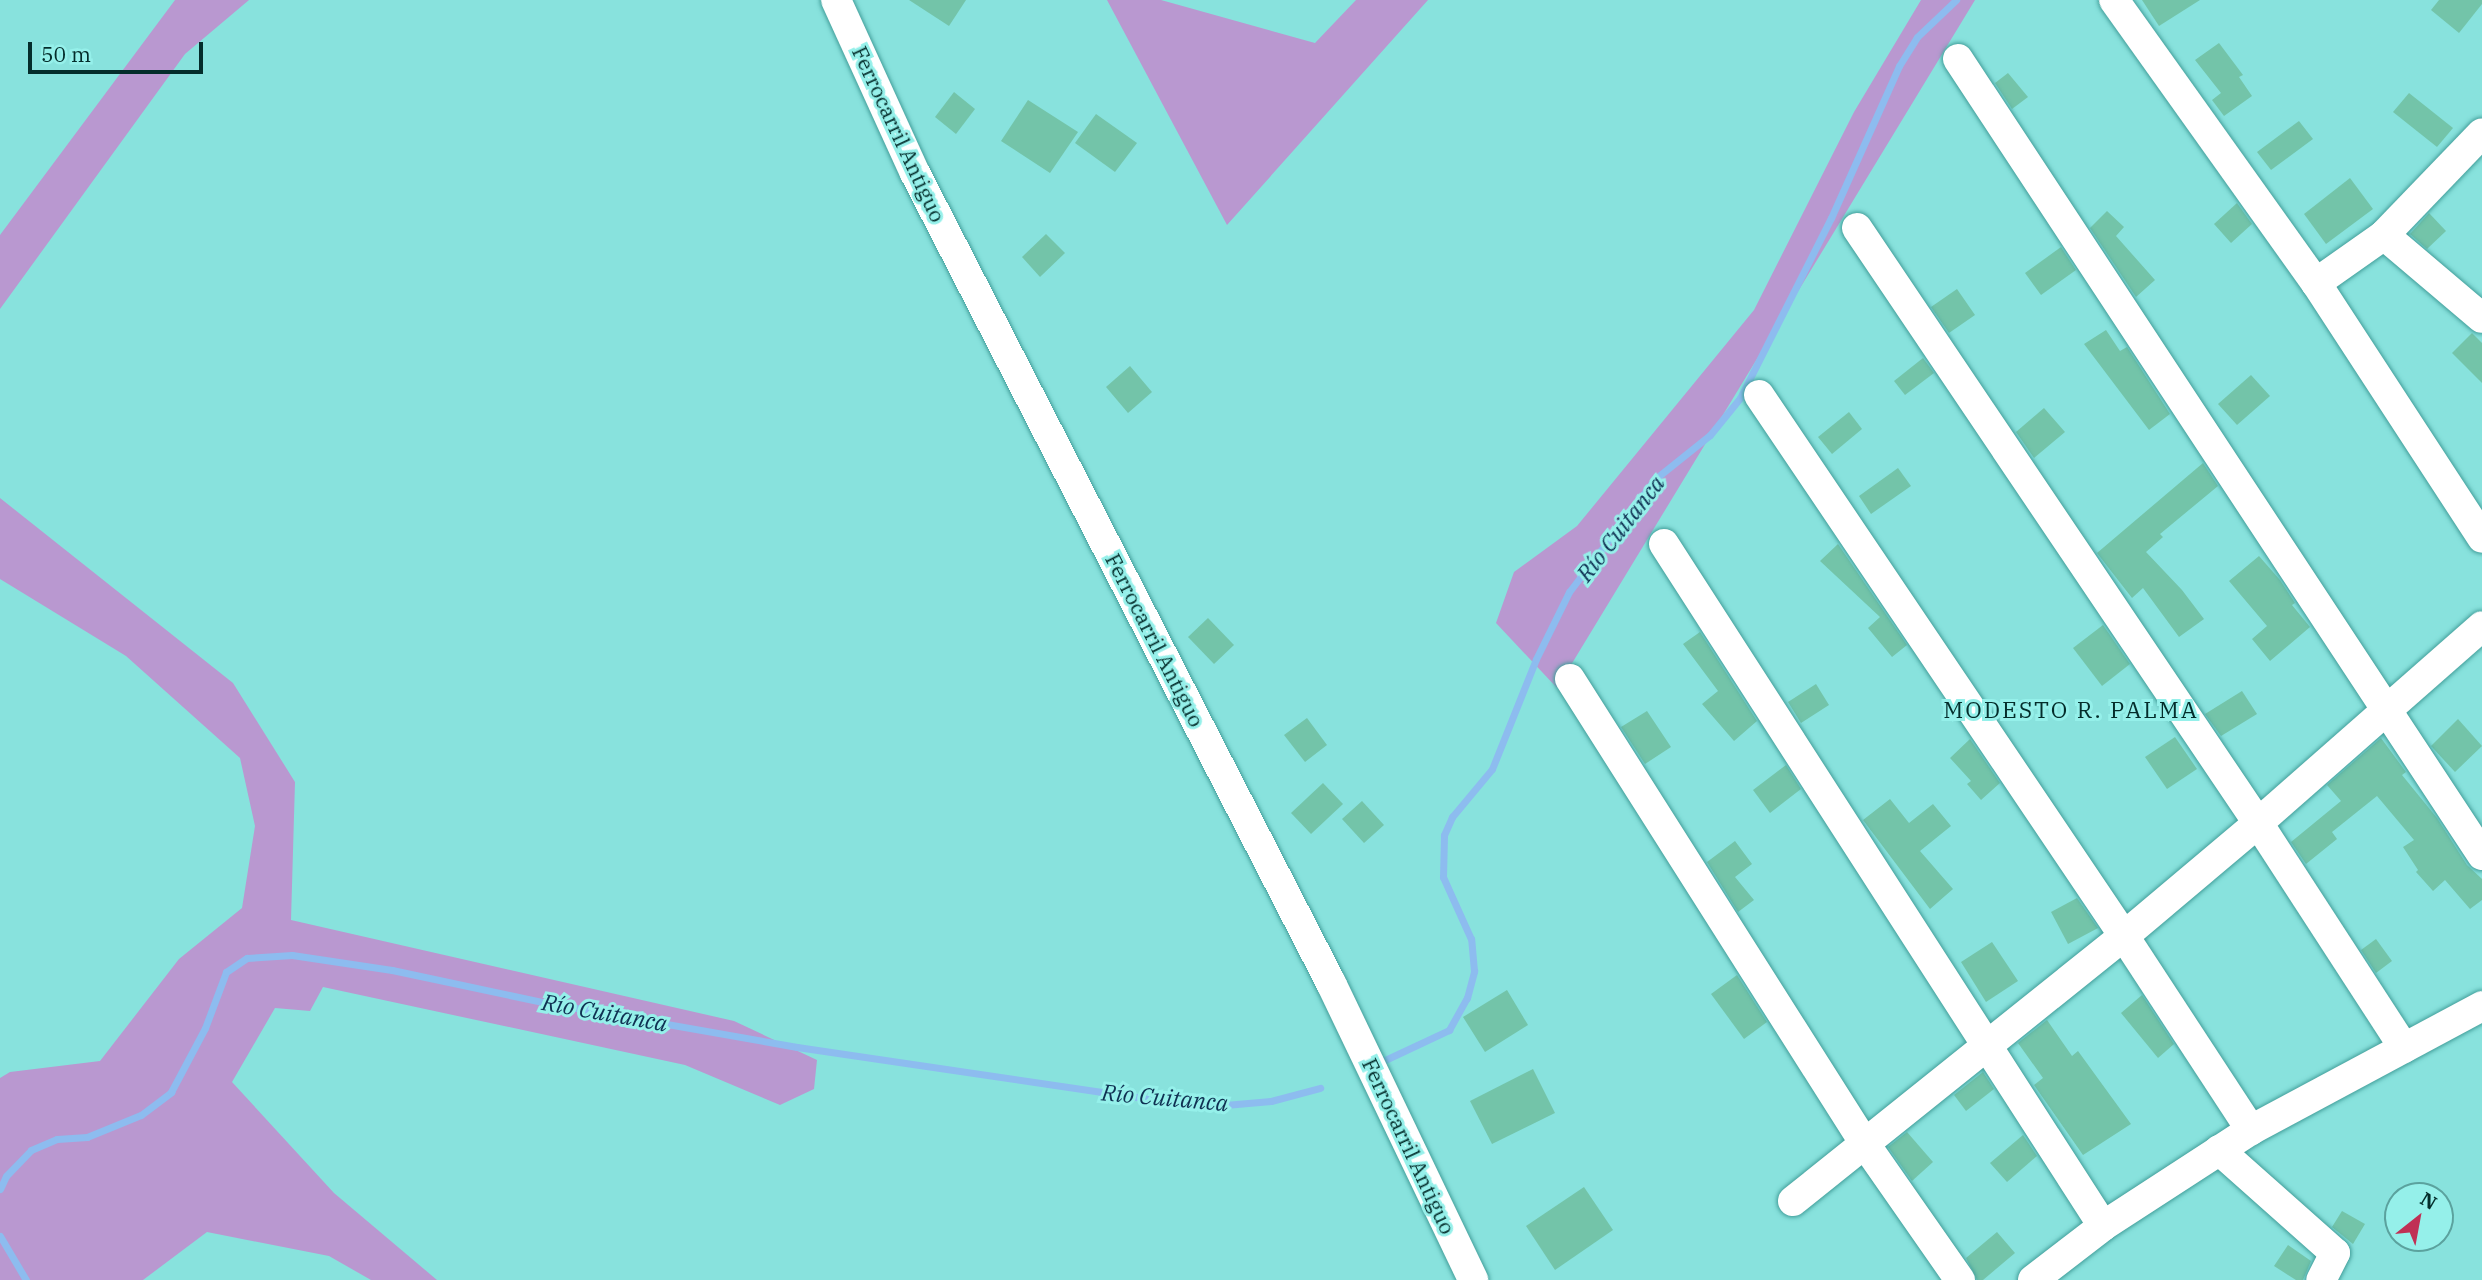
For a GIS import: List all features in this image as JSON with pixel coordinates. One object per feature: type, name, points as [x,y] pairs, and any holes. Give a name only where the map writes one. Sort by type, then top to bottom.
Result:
[{"type":"street","name":"Ferrocarril Antiguo","points":[[835,0],[915,173],[1331,983],[1473,1280]]},
{"type":"street","points":[[2114,0],[2316,283],[2482,538]]},
{"type":"street","points":[[1958,59],[2482,855]]},
{"type":"street","points":[[2316,283],[2384,235],[2482,133]]},
{"type":"street","points":[[1857,228],[2258,823],[2404,1048]]},
{"type":"street","points":[[2384,235],[2482,318]]},
{"type":"street","points":[[1759,395],[2123,936],[2250,1130]]},
{"type":"street","points":[[1664,544],[2104,1226]]},
{"type":"street","points":[[1793,1201],[2123,936],[2258,823],[2482,626]]},
{"type":"street","points":[[1570,679],[1865,1144],[1959,1280]]},
{"type":"street","points":[[2033,1280],[2104,1226],[2250,1130],[2482,1006]]},
{"type":"street","points":[[2219,1150],[2335,1253],[2321,1280]]},
{"type":"shaded area","points":[[175,0],[249,0],[185,54],[0,309],[0,235]]},
{"type":"shaded area","points":[[1107,0],[1161,0],[1315,43],[1356,0],[1428,0],[1227,225]]},
{"type":"shaded area","points":[[1921,0],[1975,0],[1557,688],[1496,623],[1514,572],[1577,526],[1754,310],[1854,112]]},
{"type":"shaded area","points":[[0,498],[233,683],[295,782],[291,920],[734,1021],[817,1060],[814,1089],[780,1105],[685,1065],[323,987],[310,1011],[275,1008],[232,1082],[334,1193],[437,1280],[371,1280],[329,1256],[207,1232],[143,1280],[0,1280],[0,1078],[10,1072],[100,1061],[179,959],[242,908],[255,826],[240,758],[126,656],[0,579]]},
{"type":"building","points":[[909,0],[966,0],[949,26]]},
{"type":"building","points":[[2142,0],[2200,0],[2159,26]]},
{"type":"building","points":[[2439,0],[2482,0],[2482,4],[2459,33],[2431,10]]},
{"type":"building","points":[[2219,43],[2243,75],[2239,77],[2252,96],[2224,116],[2212,100],[2221,93],[2195,60]]},
{"type":"building","points":[[2008,73],[2028,97],[2012,109],[1995,83]]},
{"type":"building","points":[[954,92],[975,109],[956,134],[935,117]]},
{"type":"building","points":[[2409,93],[2453,128],[2437,147],[2393,112]]},
{"type":"building","points":[[1028,100],[1078,132],[1050,173],[1001,141]]},
{"type":"building","points":[[1096,114],[1137,143],[1115,172],[1075,143]]},
{"type":"building","points":[[2299,121],[2313,139],[2271,170],[2257,152]]},
{"type":"building","points":[[2350,178],[2373,209],[2326,244],[2304,214]]},
{"type":"building","points":[[2237,203],[2252,224],[2231,243],[2214,224]]},
{"type":"building","points":[[2107,211],[2124,227],[2116,236],[2155,280],[2136,297],[2090,228]]},
{"type":"building","points":[[2429,213],[2446,231],[2427,249],[2410,234]]},
{"type":"building","points":[[1046,234],[1065,253],[1040,277],[1022,257]]},
{"type":"building","points":[[2061,247],[2076,270],[2041,295],[2025,273]]},
{"type":"building","points":[[1957,289],[1975,315],[1949,333],[1931,307]]},
{"type":"building","points":[[2106,330],[2120,351],[2127,347],[2170,414],[2149,430],[2084,344]]},
{"type":"building","points":[[2472,333],[2482,343],[2482,383],[2452,353]]},
{"type":"building","points":[[1923,358],[1934,373],[1905,395],[1894,381]]},
{"type":"building","points":[[1130,366],[1152,392],[1128,413],[1106,387]]},
{"type":"building","points":[[2251,375],[2270,396],[2237,425],[2218,404]]},
{"type":"building","points":[[2044,408],[2065,432],[2034,458],[2016,432]]},
{"type":"building","points":[[1849,412],[1862,429],[1832,454],[1818,437]]},
{"type":"building","points":[[2203,463],[2218,486],[2160,534],[2163,537],[2146,552],[2182,590],[2204,619],[2179,637],[2143,588],[2132,598],[2097,553]]},
{"type":"building","points":[[1898,468],[1911,486],[1871,514],[1859,496]]},
{"type":"building","points":[[1838,544],[1907,645],[1892,657],[1868,628],[1880,617],[1820,561]]},
{"type":"building","points":[[2259,556],[2280,580],[2295,603],[2292,605],[2310,627],[2270,661],[2252,639],[2267,626],[2229,581]]},
{"type":"building","points":[[1208,618],[1234,645],[1214,664],[1188,637]]},
{"type":"building","points":[[2103,625],[2130,664],[2102,686],[2073,648]]},
{"type":"building","points":[[1700,632],[1757,721],[1734,741],[1702,704],[1718,691],[1683,644]]},
{"type":"building","points":[[1816,684],[1829,705],[1801,723],[1788,702]]},
{"type":"building","points":[[2242,691],[2257,714],[2221,736],[2205,714]]},
{"type":"building","points":[[1647,711],[1671,747],[1645,764],[1621,727]]},
{"type":"building","points":[[1307,718],[1327,745],[1305,762],[1284,735]]},
{"type":"building","points":[[2458,719],[2482,746],[2455,772],[2431,746]]},
{"type":"building","points":[[2175,737],[2197,769],[2167,789],[2145,757]]},
{"type":"building","points":[[2381,738],[2406,772],[2402,775],[2437,818],[2467,865],[2482,879],[2482,900],[2470,909],[2445,880],[2433,891],[2416,872],[2418,870],[2403,847],[2414,840],[2377,796],[2332,832],[2337,839],[2306,864],[2291,842],[2341,801],[2327,785]]},
{"type":"building","points":[[1970,739],[2000,783],[1981,800],[1967,784],[1971,781],[1950,758]]},
{"type":"building","points":[[1786,765],[1801,789],[1770,813],[1753,790]]},
{"type":"building","points":[[1323,783],[1343,804],[1311,834],[1291,813]]},
{"type":"building","points":[[1890,799],[1909,823],[1933,804],[1951,826],[1920,851],[1953,889],[1930,909],[1863,820]]},
{"type":"building","points":[[1362,801],[1384,825],[1364,843],[1342,819]]},
{"type":"building","points":[[1735,841],[1752,864],[1735,877],[1754,900],[1738,912],[1707,862]]},
{"type":"building","points":[[2077,898],[2098,928],[2068,944],[2051,912]]},
{"type":"building","points":[[2376,939],[2392,961],[2376,973],[2361,950]]},
{"type":"building","points":[[1992,942],[2018,981],[1986,1002],[1961,962]]},
{"type":"building","points":[[1737,975],[1767,1022],[1744,1039],[1711,994]]},
{"type":"building","points":[[1507,990],[1528,1025],[1485,1052],[1463,1017]]},
{"type":"building","points":[[2142,995],[2174,1044],[2158,1058],[2121,1013]]},
{"type":"building","points":[[2047,1020],[2072,1056],[2078,1051],[2131,1124],[2083,1155],[2034,1085],[2043,1078],[2018,1043]]},
{"type":"building","points":[[1533,1069],[1555,1113],[1492,1144],[1470,1101]]},
{"type":"building","points":[[1983,1072],[1994,1089],[1966,1111],[1954,1095]]},
{"type":"building","points":[[1907,1132],[1933,1162],[1912,1181],[1888,1147]]},
{"type":"building","points":[[2023,1135],[2037,1156],[2007,1182],[1990,1163]]},
{"type":"building","points":[[1584,1187],[1613,1230],[1555,1270],[1526,1226]]},
{"type":"building","points":[[2342,1211],[2365,1224],[2353,1244],[2332,1227]]},
{"type":"building","points":[[1997,1232],[2015,1253],[1983,1280],[1977,1280],[1966,1258]]},
{"type":"building","points":[[2288,1245],[2311,1261],[2303,1280],[2296,1280],[2274,1266]]},
{"type":"waterway","name":"Río Cuitanca","points":[[1385,1060],[1449,1030],[1467,998],[1474,971],[1471,939],[1443,877],[1444,835],[1452,817],[1492,769],[1536,659],[1569,592],[1655,479],[1710,435],[1740,398],[1831,218],[1899,66],[1917,37],[1956,0]]},
{"type":"waterway","name":"Río Cuitanca","points":[[0,1189],[6,1176],[31,1150],[57,1139],[87,1137],[141,1115],[171,1092],[205,1028],[226,972],[247,958],[292,955],[392,970],[542,1002],[797,1047],[1151,1099],[1225,1105],[1271,1101],[1320,1088]]},
{"type":"waterway","name":"Río Cuitanca","points":[[0,1236],[26,1280]]},
{"type":"district","name":"MODESTO R. PALMA","points":[[2071,709]]}]
